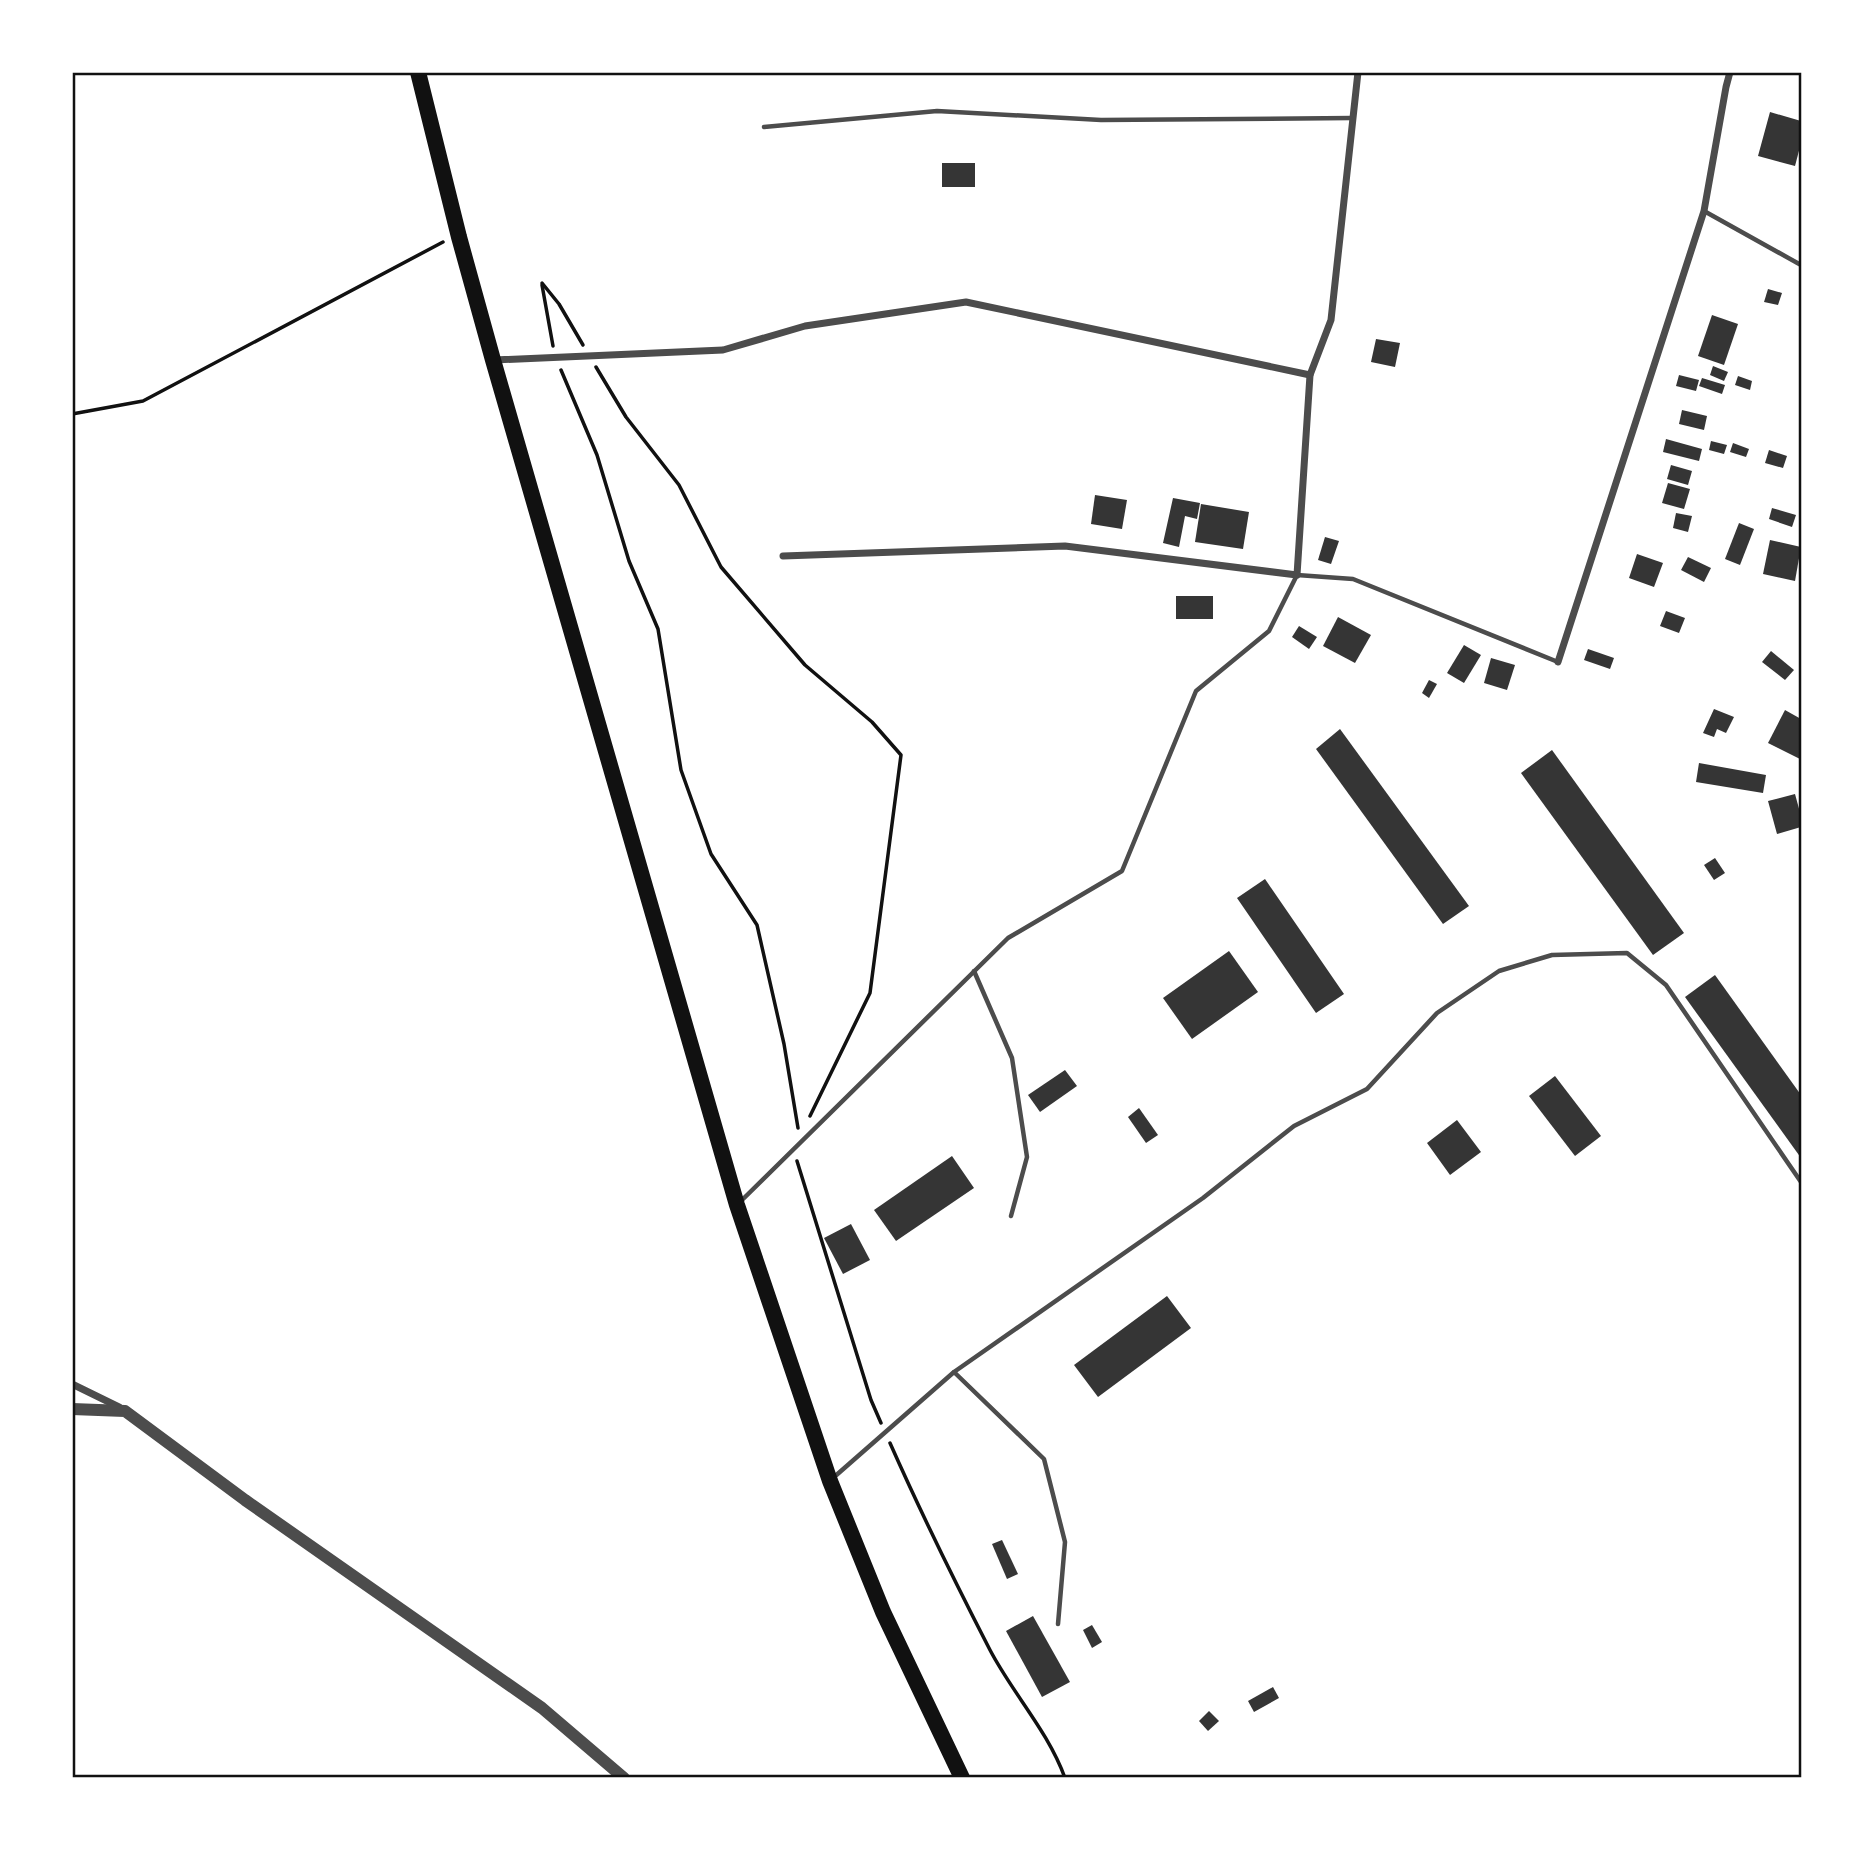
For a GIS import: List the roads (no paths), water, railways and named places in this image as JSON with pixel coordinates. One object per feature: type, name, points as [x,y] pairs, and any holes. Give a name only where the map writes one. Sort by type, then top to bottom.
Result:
[{"type":"main road","points":[[418,72],[458,237],[737,1205],[830,1481],[883,1612],[962,1778]]},
{"type":"street","points":[[783,556],[1065,546],[1297,575],[1310,375],[1331,320],[1358,72]]},
{"type":"street","points":[[1558,662],[1704,211],[1730,72]]},
{"type":"street","points":[[493,360],[723,350],[806,326],[966,302],[1310,375]]},
{"type":"street","points":[[72,1384],[125,1411],[245,1500],[542,1708],[624,1778]]},
{"type":"street","points":[[72,1409],[125,1411]]},
{"type":"lane","points":[[764,127],[937,111],[1101,120],[1353,118]]},
{"type":"lane","points":[[1704,211],[1801,265]]},
{"type":"lane","points":[[737,1205],[1008,938],[1122,871],[1196,691],[1269,631],[1297,575],[1353,579],[1558,662]]},
{"type":"lane","points":[[830,1481],[954,1372],[1203,1198],[1294,1126],[1367,1089],[1437,1013],[1499,971],[1552,955],[1627,953],[1666,985],[1801,1182]]},
{"type":"lane","points":[[974,971],[1012,1058],[1014,1070],[1027,1157],[1011,1216]]},
{"type":"lane","points":[[954,1372],[1044,1459],[1065,1542],[1058,1624]]}]
